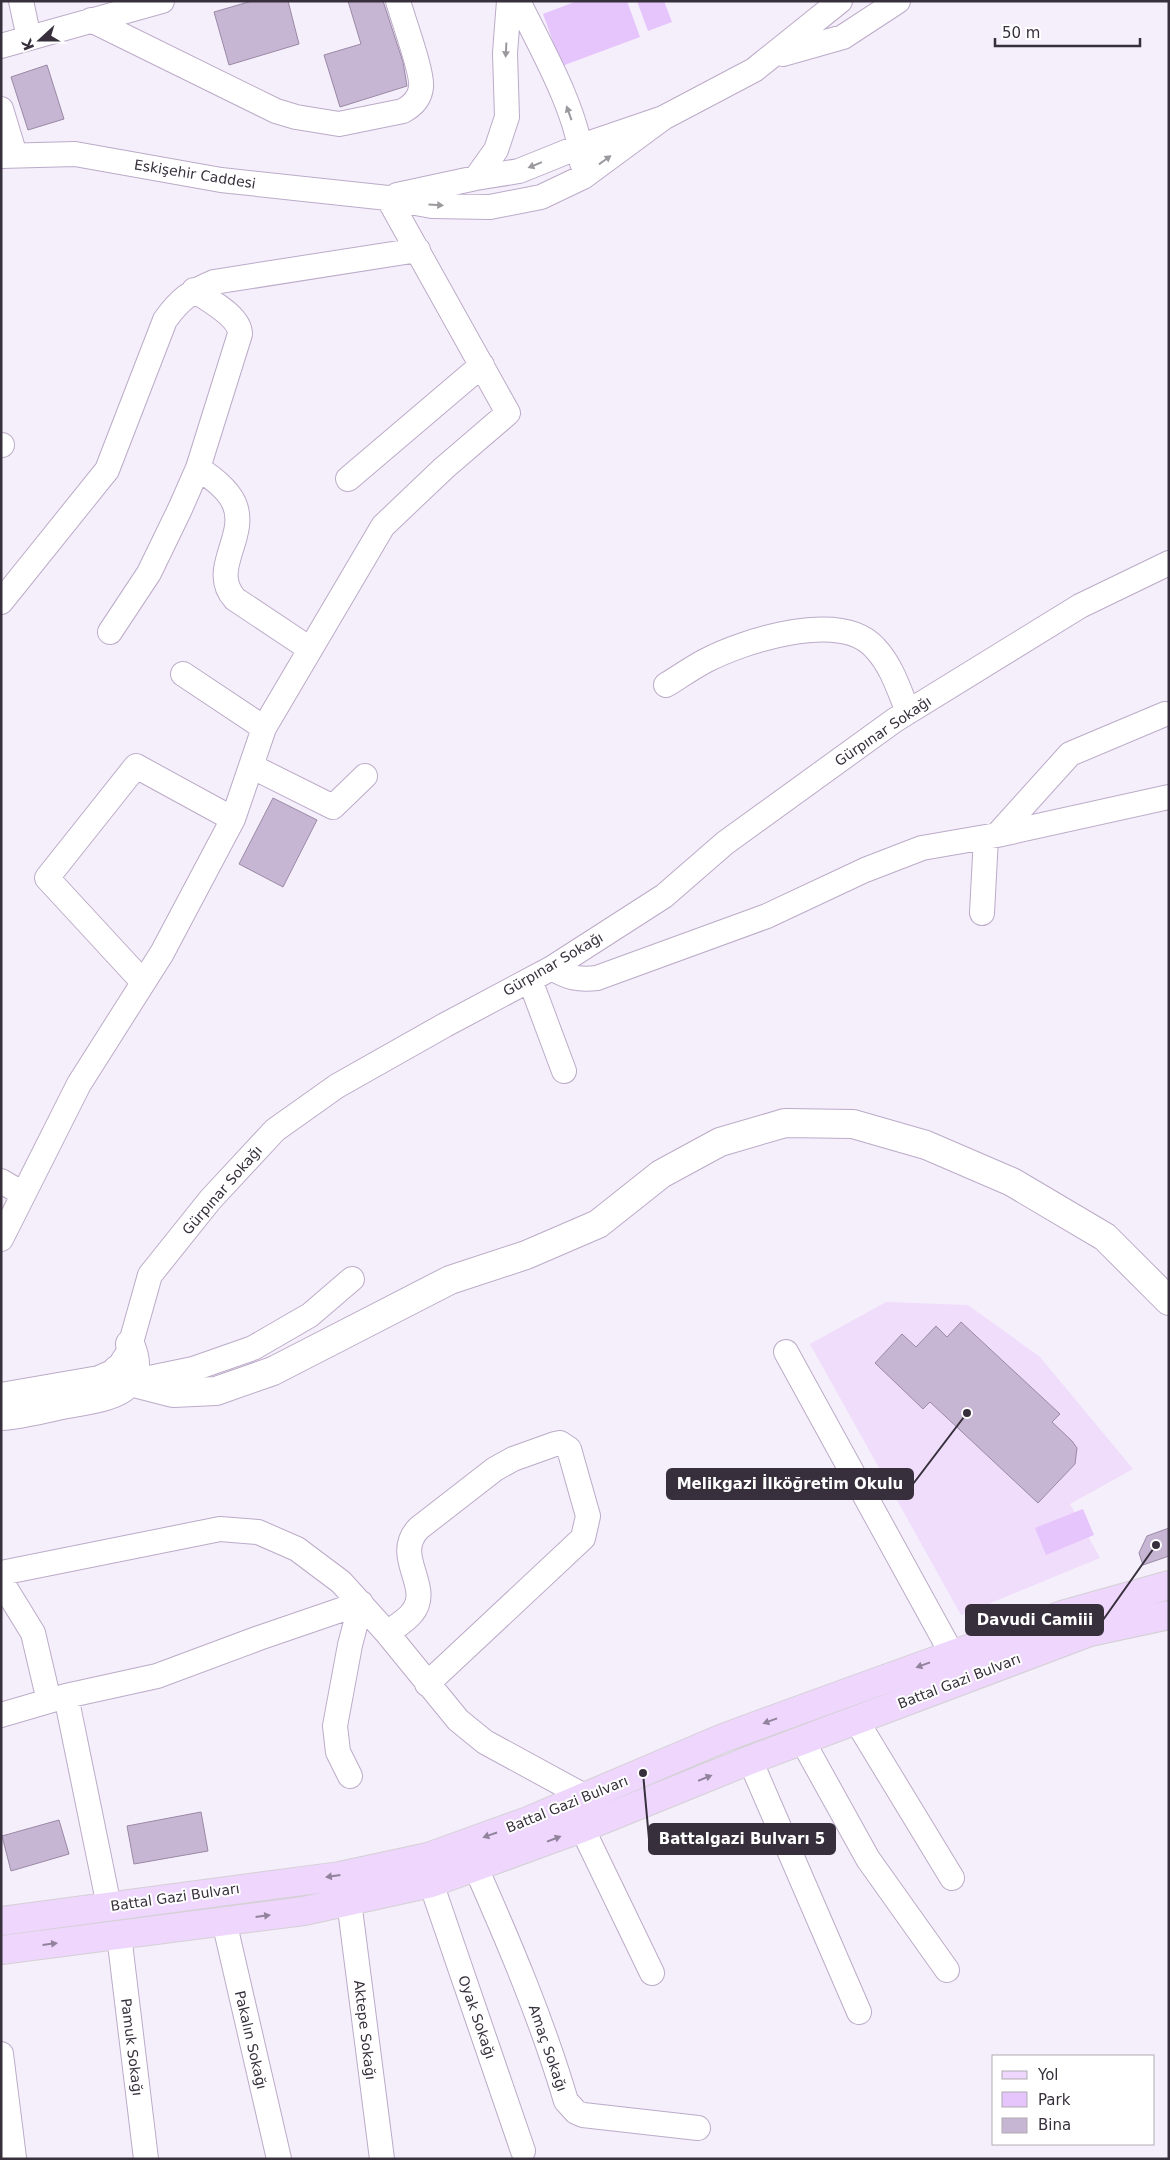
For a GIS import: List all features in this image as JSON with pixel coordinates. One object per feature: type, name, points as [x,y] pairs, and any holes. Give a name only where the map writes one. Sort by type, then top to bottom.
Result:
[{"type":"main road","name":"Battal Gazi Bulvarı","points":[[1,1921],[340,1876],[428,1857],[528,1822],[723,1738],[1062,1615],[1169,1585]]},
{"type":"main road","name":"Battal Gazi Bulvarı","points":[[1,1950],[304,1911],[431,1883],[582,1828],[750,1760],[1090,1632],[1169,1615]]},
{"type":"street","points":[[21,1],[29,38]]},
{"type":"street","points":[[1,46],[162,1]]},
{"type":"street","points":[[91,20],[276,111],[296,117],[339,124],[403,111],[410,107],[420,94],[421,79],[398,1]]},
{"type":"street","points":[[476,178],[496,150],[507,118],[505,53],[510,1]]},
{"type":"street","points":[[518,1],[558,83],[581,146],[583,177]]},
{"type":"street","name":"Eskişehir Caddesi","points":[[8,156],[75,154],[222,180],[388,198],[432,206],[490,207],[541,197],[583,177],[663,118],[754,70],[840,1]]},
{"type":"street","points":[[770,58],[843,37],[898,1]]},
{"type":"street","points":[[1,109],[8,156]]},
{"type":"street","name":"Eskişehir Caddesi","points":[[388,198],[476,178],[519,171],[581,146],[663,118]]},
{"type":"street","points":[[1,1239],[79,1084],[162,953],[233,819],[264,728],[383,526],[444,468],[508,412],[388,198]]},
{"type":"street","points":[[1,602],[107,470],[165,320],[178,303],[194,290],[214,282],[418,250]]},
{"type":"street","points":[[110,632],[149,573],[198,468],[240,334],[240,328],[235,319],[194,290]]},
{"type":"street","points":[[348,479],[482,365]]},
{"type":"street","points":[[198,468],[218,483],[233,501],[238,514],[237,528],[224,574],[229,592],[235,599],[310,648]]},
{"type":"street","name":"Gürpınar Sokağı","points":[[130,1344],[150,1275],[210,1200],[275,1130],[337,1086],[552,968],[664,896],[725,843],[908,712],[1080,606],[1169,563]]},
{"type":"street","points":[[666,685],[706,660],[749,642],[823,629],[845,632],[861,638],[875,647],[895,678],[908,712]]},
{"type":"street","points":[[183,674],[264,728]]},
{"type":"street","points":[[982,914],[992,836],[1070,754],[1165,714]]},
{"type":"street","points":[[143,982],[47,878],[136,766],[233,819]]},
{"type":"street","points":[[251,766],[333,807],[365,776]]},
{"type":"street","points":[[552,968],[566,976],[581,980],[597,978],[767,916],[865,870],[922,848],[992,836],[1169,797]]},
{"type":"street","points":[[530,980],[564,1071]]},
{"type":"street","points":[[124,1376],[172,1393],[216,1391],[273,1371],[450,1280],[526,1255],[598,1224],[661,1174],[720,1142],[785,1123],[853,1124],[926,1145],[1012,1182],[1106,1237],[1169,1301]]},
{"type":"street","points":[[1,1182],[23,1194]]},
{"type":"street","points":[[1,1394],[99,1378],[193,1369],[253,1348],[310,1315],[352,1279]]},
{"type":"street","points":[[1,1416],[22,1415],[41,1409],[116,1394],[124,1376],[135,1363],[130,1344]]},
{"type":"street","points":[[786,1352],[952,1654]]},
{"type":"street","points":[[387,1633],[412,1613],[416,1605],[417,1586],[408,1547],[413,1534],[495,1469],[512,1458],[560,1443],[569,1449],[588,1516],[584,1538],[428,1684]]},
{"type":"street","points":[[1,1573],[220,1529],[258,1532],[297,1549],[341,1582],[387,1633],[458,1720],[485,1742],[586,1797]]},
{"type":"street","points":[[1,1581],[33,1633],[57,1699],[109,1906]]},
{"type":"street","points":[[1,1715],[57,1699],[157,1676],[361,1603]]},
{"type":"street","points":[[350,1776],[338,1752],[335,1726],[350,1645],[361,1603]]},
{"type":"street","points":[[856,1720],[952,1878]]},
{"type":"street","points":[[802,1740],[868,1859],[947,1970]]},
{"type":"street","points":[[750,1760],[859,2012]]},
{"type":"street","points":[[582,1828],[652,1973]]},
{"type":"street","name":"Amaç Sokağı","points":[[476,1868],[515,1956],[550,2045],[566,2100],[570,2107],[583,2115],[698,2128]]},
{"type":"street","name":"Oyak Sokağı","points":[[431,1883],[523,2151]]},
{"type":"street","name":"Aktepe Sokağı","points":[[349,1901],[382,2159]]},
{"type":"street","name":"Pakalın Sokağı","points":[[224,1921],[278,2159]]},
{"type":"street","name":"Pamuk Sokağı","points":[[119,1935],[146,2159]]},
{"type":"street","points":[[1,2054],[14,2158]]},
{"type":"shaded area","points":[[886,1302],[968,1305],[1040,1357],[1133,1469],[1070,1504],[1100,1558],[961,1615],[810,1344]]},
{"type":"green space","points":[[577,1],[627,1],[640,37],[562,66],[543,14]]},
{"type":"green space","points":[[637,1],[664,1],[672,22],[648,31]]},
{"type":"green space","points":[[1083,1509],[1094,1535],[1046,1555],[1035,1528]]},
{"type":"building","points":[[252,1],[288,1],[299,44],[229,65],[214,12]]},
{"type":"building","points":[[348,1],[383,1],[403,62],[407,86],[340,107],[324,55],[361,44]]},
{"type":"building","points":[[47,65],[64,119],[28,130],[11,77]]},
{"type":"building","points":[[273,798],[317,820],[283,887],[239,864]]},
{"type":"building","points":[[961,1322],[1060,1414],[1052,1422],[1077,1448],[1075,1464],[1038,1503],[930,1402],[923,1409],[875,1363],[902,1334],[916,1347],[936,1326],[947,1337]]},
{"type":"building","points":[[1169,1528],[1169,1556],[1143,1565],[1139,1553],[1147,1536]]},
{"type":"building","points":[[201,1812],[208,1851],[134,1864],[127,1826]]},
{"type":"building","points":[[59,1820],[69,1854],[11,1871],[2,1836]]},
{"type":"place","name":"Melikgazi İlköğretim Okulu","points":[[967,1413]]},
{"type":"place","name":"Davudi Camiii","points":[[1156,1545]]},
{"type":"place","name":"Battalgazi Bulvarı 5","points":[[643,1773]]}]
